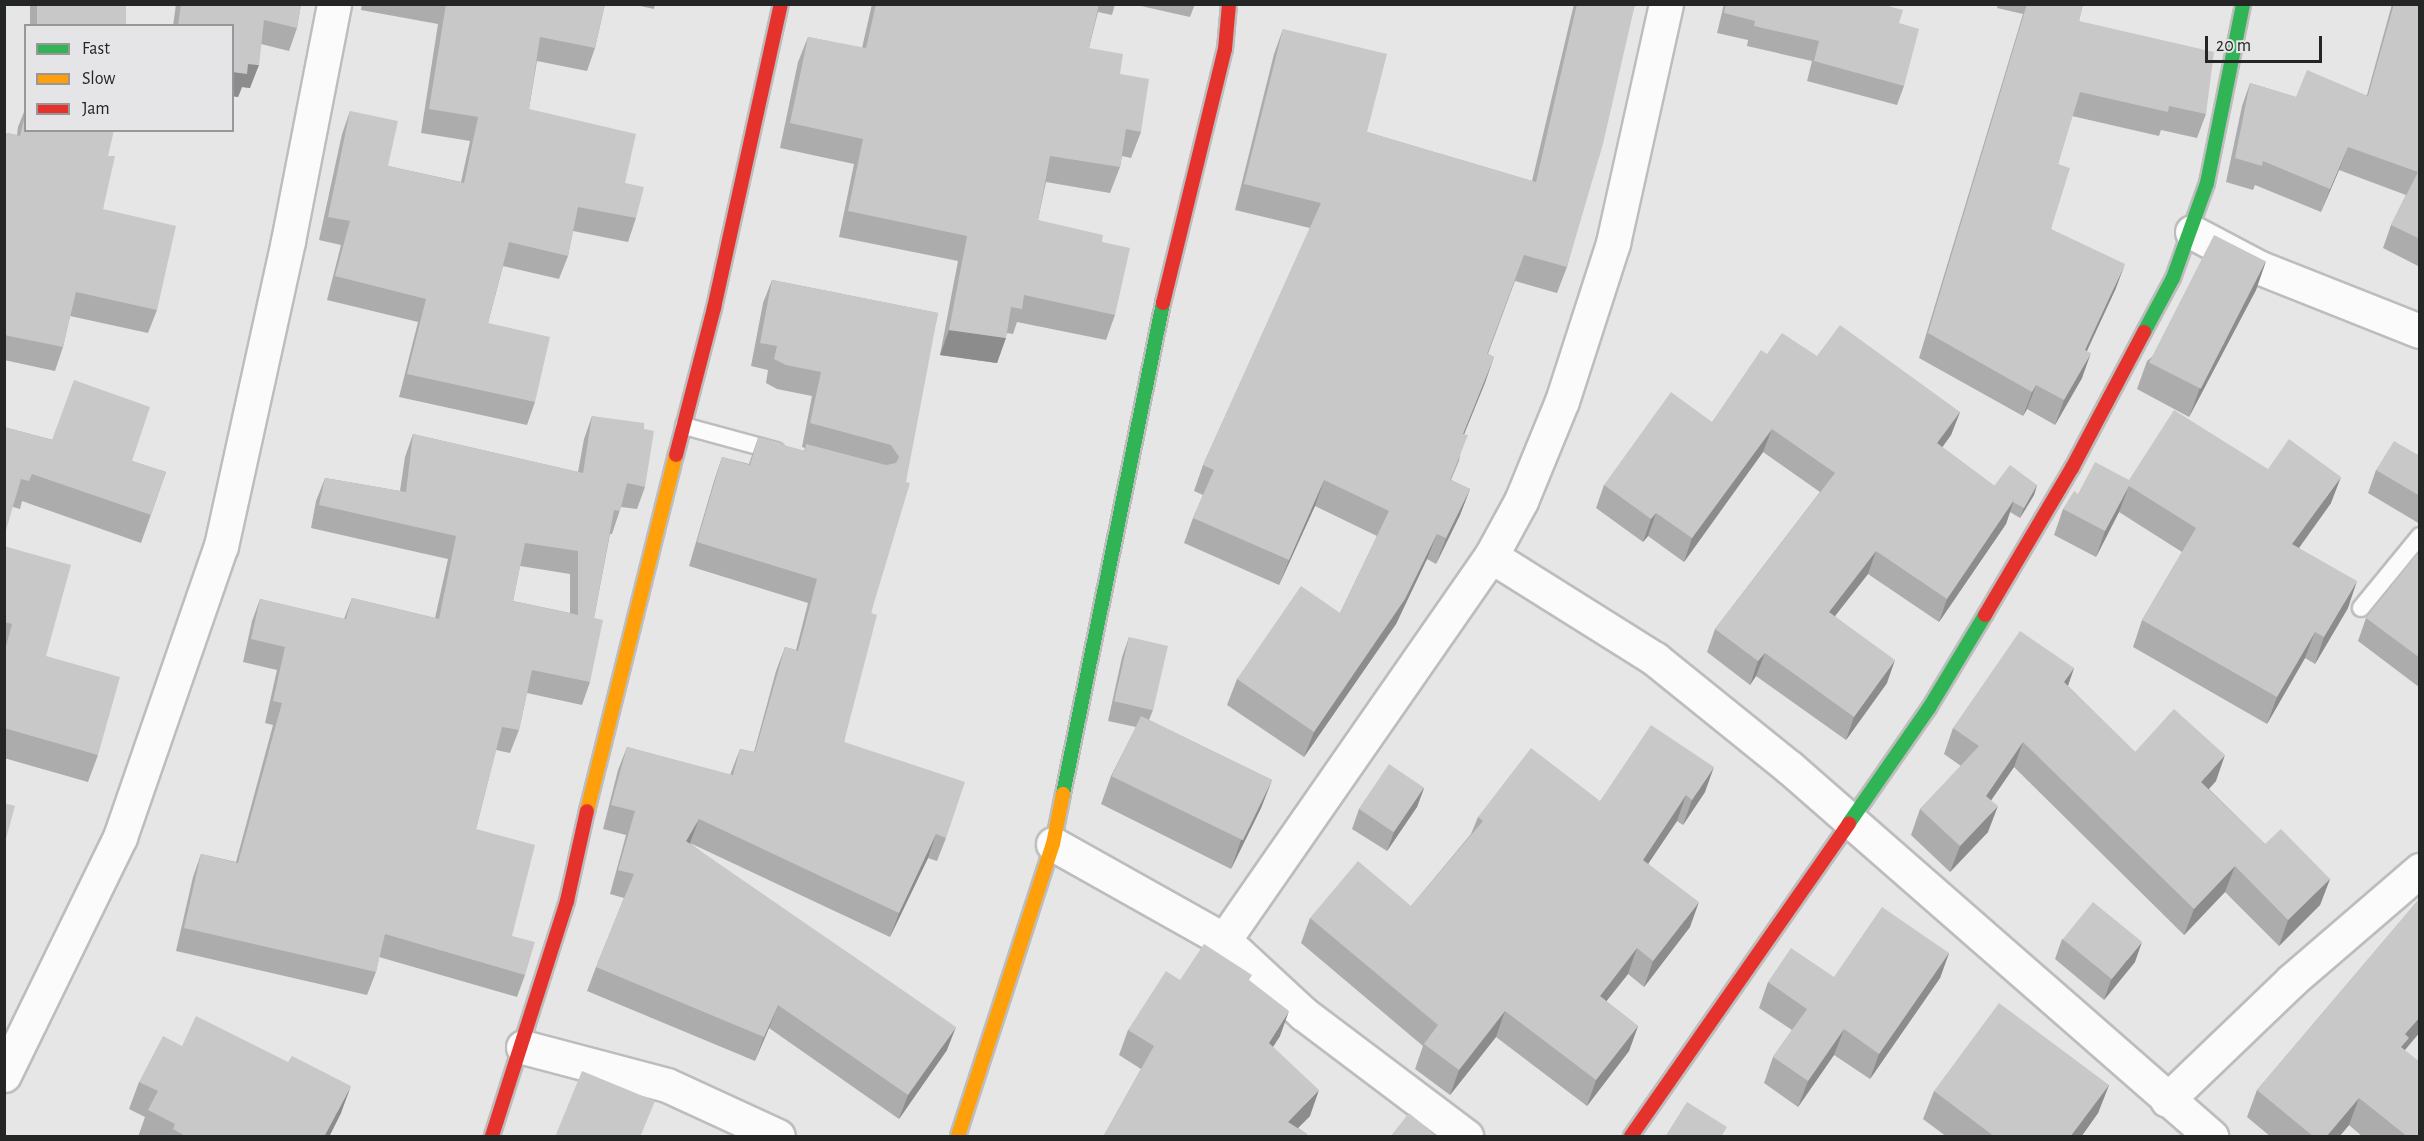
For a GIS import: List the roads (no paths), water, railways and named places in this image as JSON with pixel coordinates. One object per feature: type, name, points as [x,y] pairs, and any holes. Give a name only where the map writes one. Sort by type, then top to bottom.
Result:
[{"type":"street","points":[[4,1075],[120,837],[220,546],[288,241],[334,4]]},
{"type":"street","points":[[492,1137],[523,1047],[567,901],[684,426],[781,4]]},
{"type":"street","points":[[958,1137],[1053,844],[1162,308],[1225,49],[1229,4]]},
{"type":"street","points":[[1224,940],[1491,556],[1521,501],[1562,401],[1613,243],[1665,4]]},
{"type":"street","points":[[1631,1137],[1929,708],[2072,468],[2173,278],[2192,232],[2207,183],[2242,4]]},
{"type":"street","points":[[2192,232],[2258,267],[2420,331]]},
{"type":"street","points":[[1491,556],[1655,659],[1789,767],[1849,823],[2211,1137]]},
{"type":"street","points":[[1053,844],[1224,940],[1304,1014],[1466,1137]]},
{"type":"street","points":[[2167,1100],[2292,980],[2420,870]]},
{"type":"street","points":[[523,1047],[667,1085],[778,1137]]},
{"type":"lane","points":[[684,426],[788,454]]},
{"type":"lane","points":[[2361,608],[2420,536]]}]
